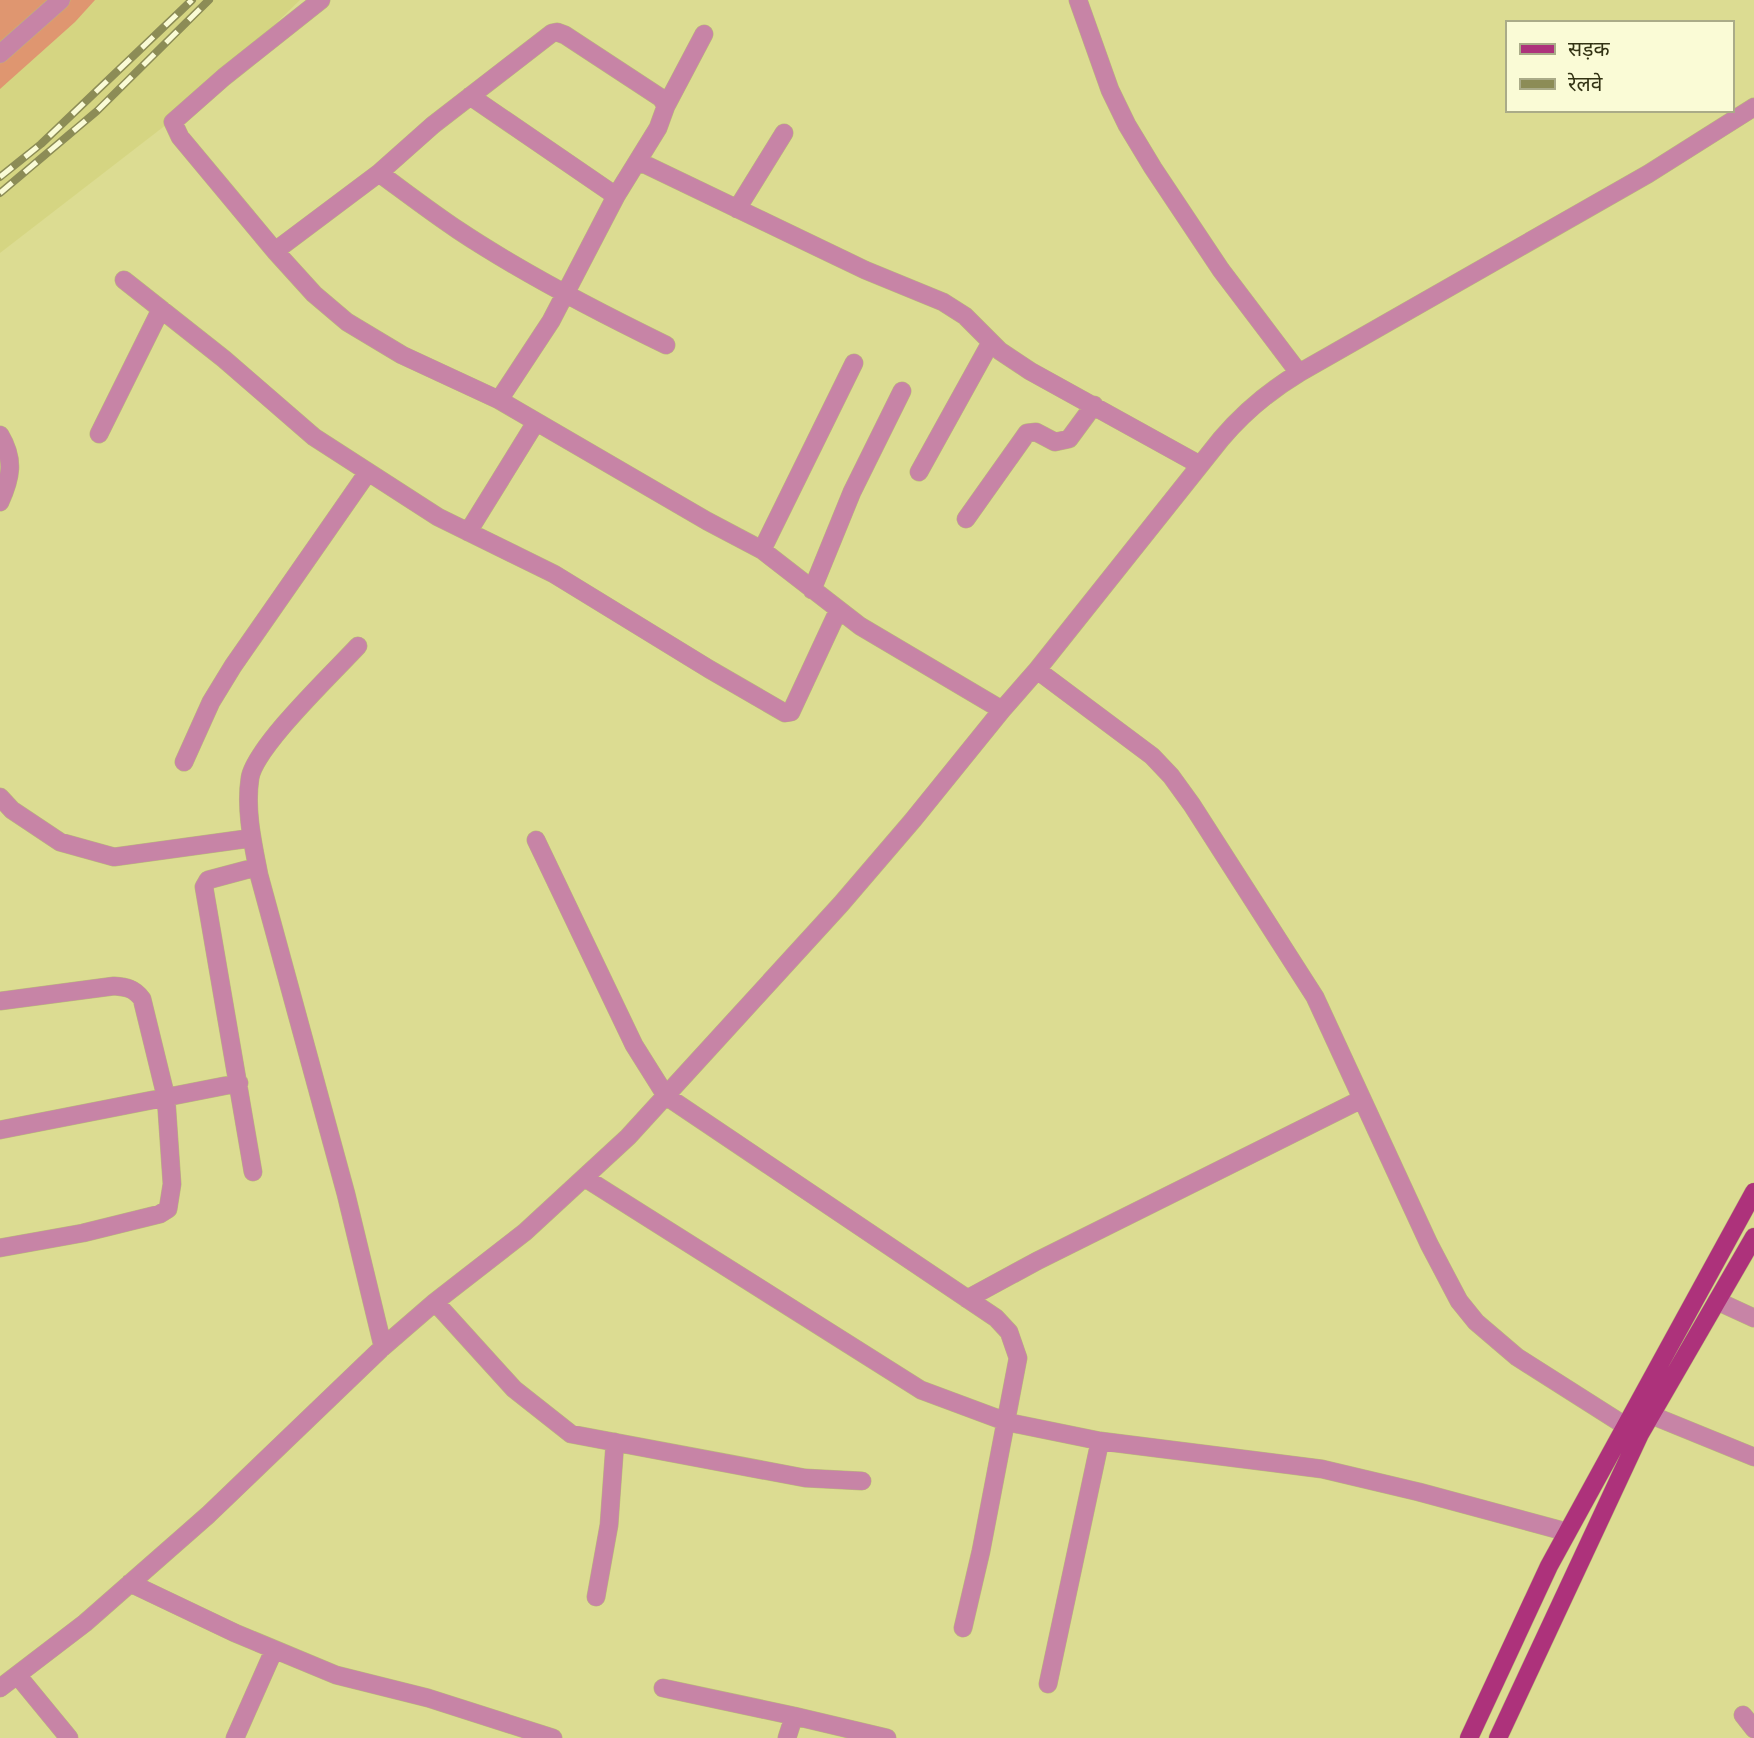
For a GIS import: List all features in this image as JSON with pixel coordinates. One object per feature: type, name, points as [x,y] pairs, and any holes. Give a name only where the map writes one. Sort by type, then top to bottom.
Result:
[{"type":"main road","points":[[1469,1738],[1549,1566],[1754,1192]]},
{"type":"main road","points":[[1498,1738],[1640,1434],[1754,1237]]},
{"type":"street","points":[[0,54],[60,0]]},
{"type":"street","points":[[321,0],[224,77],[173,122],[180,137],[314,294],[347,322],[402,355],[499,400],[706,521],[762,550],[860,626],[1002,710]]},
{"type":"street","points":[[1078,0],[1110,90],[1140,147],[1221,270],[1299,373]]},
{"type":"street","points":[[275,251],[325,216],[546,36],[557,32],[661,98],[666,107]]},
{"type":"street","points":[[499,400],[567,293],[617,196],[658,128],[704,34]]},
{"type":"street","points":[[470,96],[617,196]]},
{"type":"street","points":[[0,1688],[130,1583],[208,1515],[383,1347],[435,1302],[525,1232],[585,1178],[666,1096],[913,820],[1037,670],[1200,465],[1239,418],[1263,396],[1648,174],[1754,107]]},
{"type":"street","points":[[737,209],[784,133]]},
{"type":"street","points":[[638,161],[865,270],[943,302],[965,316],[991,342],[1030,371],[1200,465]]},
{"type":"street","points":[[379,173],[459,230],[604,315],[666,345]]},
{"type":"street","points":[[124,280],[224,359],[314,437],[438,517],[554,574],[785,713],[790,712],[838,611]]},
{"type":"street","points":[[99,434],[161,309]]},
{"type":"street","points":[[919,472],[991,342]]},
{"type":"street","points":[[762,550],[854,363]]},
{"type":"street","points":[[811,590],[852,492],[902,391]]},
{"type":"street","points":[[966,519],[1027,433],[1035,432],[1055,442],[1062,442],[1076,432],[1094,405]]},
{"type":"street","points":[[468,532],[536,422]]},
{"type":"street","points":[[0,435],[12,465],[9,483],[0,502]]},
{"type":"street","points":[[184,762],[211,702],[233,666],[368,472]]},
{"type":"street","points":[[358,646],[257,758],[250,778],[250,825],[257,867],[346,1194],[383,1347]]},
{"type":"street","points":[[1037,670],[1152,756],[1171,776],[1221,849],[1315,997],[1451,1287],[1476,1322],[1517,1357],[1624,1425]]},
{"type":"street","points":[[0,797],[12,810],[60,842],[114,857],[252,838]]},
{"type":"street","points":[[536,840],[634,1045],[666,1096],[996,1318],[1009,1332],[1018,1357],[981,1551],[963,1628]]},
{"type":"street","points":[[253,1172],[204,887],[208,880],[257,867]]},
{"type":"street","points":[[0,1001],[114,986],[136,992],[142,999],[166,1097],[172,1184],[168,1209],[160,1214],[83,1233],[0,1248]]},
{"type":"street","points":[[0,1130],[239,1083]]},
{"type":"street","points":[[967,1299],[1037,1261],[1362,1099]]},
{"type":"street","points":[[585,1178],[921,1390],[1007,1422],[1100,1441],[1322,1469],[1567,1532]]},
{"type":"street","points":[[1717,1301],[1754,1318]]},
{"type":"street","points":[[435,1302],[514,1390],[571,1434],[805,1478],[862,1481]]},
{"type":"street","points":[[1651,1415],[1754,1457]]},
{"type":"street","points":[[1048,1684],[1100,1441]]},
{"type":"street","points":[[596,1597],[609,1525],[615,1442]]},
{"type":"street","points":[[130,1583],[274,1650],[336,1675],[428,1698],[553,1738]]},
{"type":"street","points":[[235,1738],[274,1650]]},
{"type":"street","points":[[18,1676],[69,1738]]},
{"type":"street","points":[[663,1688],[887,1738]]},
{"type":"street","points":[[787,1738],[794,1716]]},
{"type":"shaded area","points":[[0,0],[95,0],[75,22],[0,89]]},
{"type":"shaded area","points":[[88,0],[300,0],[193,104],[0,253],[0,85]]},
{"type":"railway","points":[[0,177],[41,144],[192,0]]},
{"type":"railway","points":[[0,193],[97,111],[209,0]]}]
